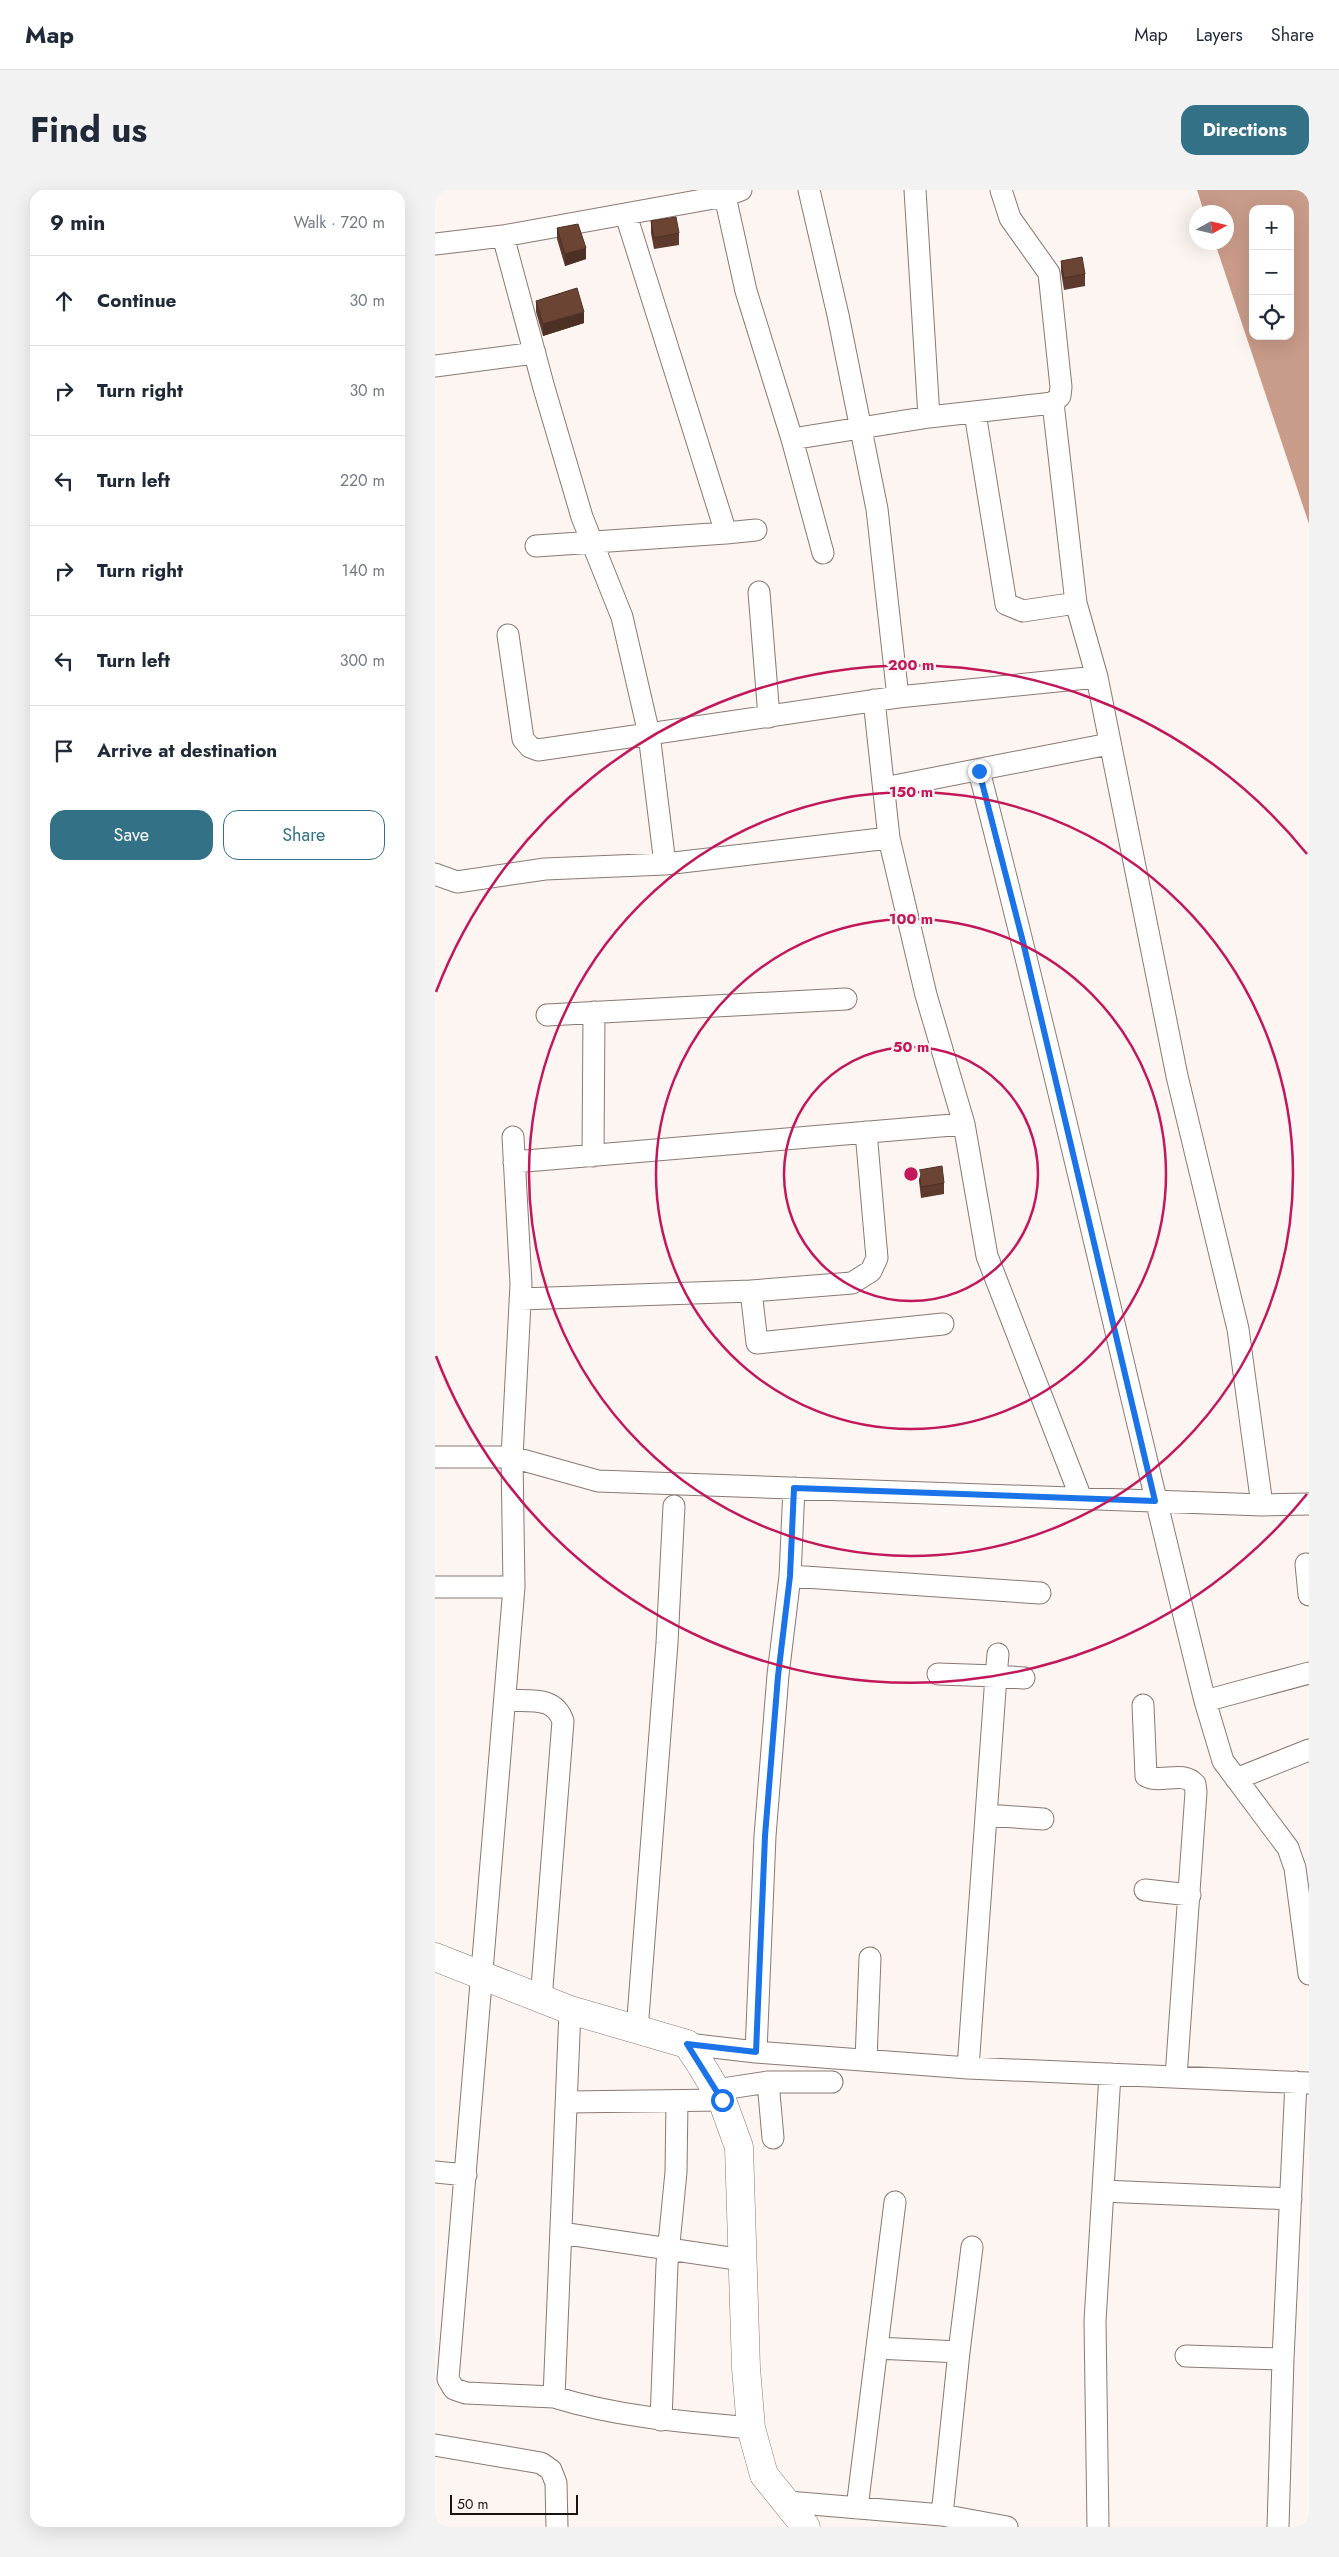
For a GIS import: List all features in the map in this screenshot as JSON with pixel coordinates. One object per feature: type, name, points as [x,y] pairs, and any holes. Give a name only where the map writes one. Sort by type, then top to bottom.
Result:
[{"type":"main road","points":[[435,1958],[570,2010],[687,2044],[719,2095],[739,2146],[746,2368],[751,2428],[765,2475],[806,2527]]},
{"type":"street","points":[[809,190],[877,509],[898,697]]},
{"type":"street","points":[[915,190],[929,417]]},
{"type":"street","points":[[792,439],[929,417],[1053,403],[1060,396],[1061,387],[1052,284],[1044,264],[1009,218],[1001,190]]},
{"type":"street","points":[[435,244],[503,236],[626,215],[735,192],[747,291],[792,439],[823,553]]},
{"type":"street","points":[[626,215],[727,533]]},
{"type":"street","points":[[503,236],[535,354],[590,540],[622,617],[649,734],[665,864]]},
{"type":"street","points":[[435,366],[535,354]]},
{"type":"street","points":[[1053,403],[1076,603],[1097,677],[1177,1076],[1238,1329],[1262,1505]]},
{"type":"street","points":[[975,413],[1006,604],[1023,611],[1076,603]]},
{"type":"street","points":[[536,546],[590,540],[756,530]]},
{"type":"street","points":[[759,592],[769,717]]},
{"type":"street","points":[[508,635],[523,739],[530,747],[538,750],[874,700],[1097,677]]},
{"type":"street","points":[[874,700],[889,838],[926,995],[964,1124],[987,1256],[1081,1498]]},
{"type":"street","points":[[884,788],[979,771],[1109,744]]},
{"type":"street","points":[[979,771],[1023,942],[1155,1501],[1205,1701],[1223,1761],[1290,1854],[1295,1868],[1309,1974]]},
{"type":"street","points":[[435,874],[457,882],[545,870],[665,864],[889,838]]},
{"type":"street","points":[[547,1015],[846,999]]},
{"type":"street","points":[[593,1156],[594,1012]]},
{"type":"street","points":[[514,1162],[964,1124]]},
{"type":"street","points":[[520,1299],[751,1291],[852,1283],[871,1271],[877,1258],[866,1132]]},
{"type":"street","points":[[513,1137],[520,1299],[512,1457],[514,1587],[448,2379],[454,2388],[466,2393],[554,2397],[581,2405],[661,2420],[751,2428]]},
{"type":"street","points":[[751,1291],[757,1343],[943,1324]]},
{"type":"street","points":[[435,1457],[512,1457],[598,1481],[1262,1505],[1309,1504]]},
{"type":"street","points":[[756,2052],[765,1836],[778,1676],[790,1576],[794,1488]]},
{"type":"street","points":[[637,2030],[667,1643],[674,1506]]},
{"type":"street","points":[[1306,1564],[1309,1596]]},
{"type":"street","points":[[790,1576],[1040,1593]]},
{"type":"street","points":[[435,1587],[514,1587]]},
{"type":"street","points":[[968,2068],[997,1654]]},
{"type":"street","points":[[1205,1701],[1309,1673]]},
{"type":"street","points":[[938,1674],[1024,1678]]},
{"type":"street","points":[[505,1700],[552,1703],[559,1710],[563,1721],[541,2000]]},
{"type":"street","points":[[1143,1705],[1146,1776],[1153,1779],[1185,1778],[1195,1784],[1196,1810],[1175,2077]]},
{"type":"street","points":[[1236,1779],[1309,1750]]},
{"type":"street","points":[[986,1815],[1043,1819]]},
{"type":"street","points":[[1145,1890],[1189,1895]]},
{"type":"street","points":[[866,2060],[871,1958]]},
{"type":"street","points":[[554,2397],[570,2010]]},
{"type":"street","points":[[687,2044],[756,2052],[968,2068],[1303,2083],[1291,2199],[1283,2359],[1278,2527]]},
{"type":"street","points":[[1098,2527],[1095,2321],[1110,2074]]},
{"type":"street","points":[[567,2102],[677,2101],[719,2095],[768,2082],[832,2082]]},
{"type":"street","points":[[768,2082],[773,2138]]},
{"type":"street","points":[[661,2420],[668,2249],[676,2172],[677,2101]]},
{"type":"street","points":[[435,2172],[466,2175]]},
{"type":"street","points":[[1103,2191],[1291,2199]]},
{"type":"street","points":[[857,2508],[895,2202]]},
{"type":"street","points":[[561,2234],[743,2260]]},
{"type":"street","points":[[942,2515],[959,2352],[973,2247]]},
{"type":"street","points":[[877,2348],[959,2352]]},
{"type":"street","points":[[1186,2356],[1283,2359]]},
{"type":"street","points":[[435,2445],[541,2463],[546,2466],[551,2470],[556,2483],[557,2527]]},
{"type":"street","points":[[788,2502],[942,2515],[1007,2527]]},
{"type":"shaded area","points":[[1197,190],[1309,190],[1309,524],[1217,250],[1234,250],[1234,205],[1202,205]]},
{"type":"building","points":[[676,217],[679,233],[654,238],[651,221]]},
{"type":"building","points":[[578,224],[586,248],[565,254],[557,228]]},
{"type":"building","points":[[1082,257],[1085,274],[1064,278],[1061,261]]},
{"type":"building","points":[[577,288],[584,312],[543,324],[536,301]]},
{"type":"building","points":[[942,1166],[944,1183],[921,1187],[919,1170]]},
{"type":"route","points":[[722,2100],[687,2044],[756,2052],[765,1836],[778,1676],[790,1576],[794,1488],[1155,1501],[1023,942],[979,771]]}]
